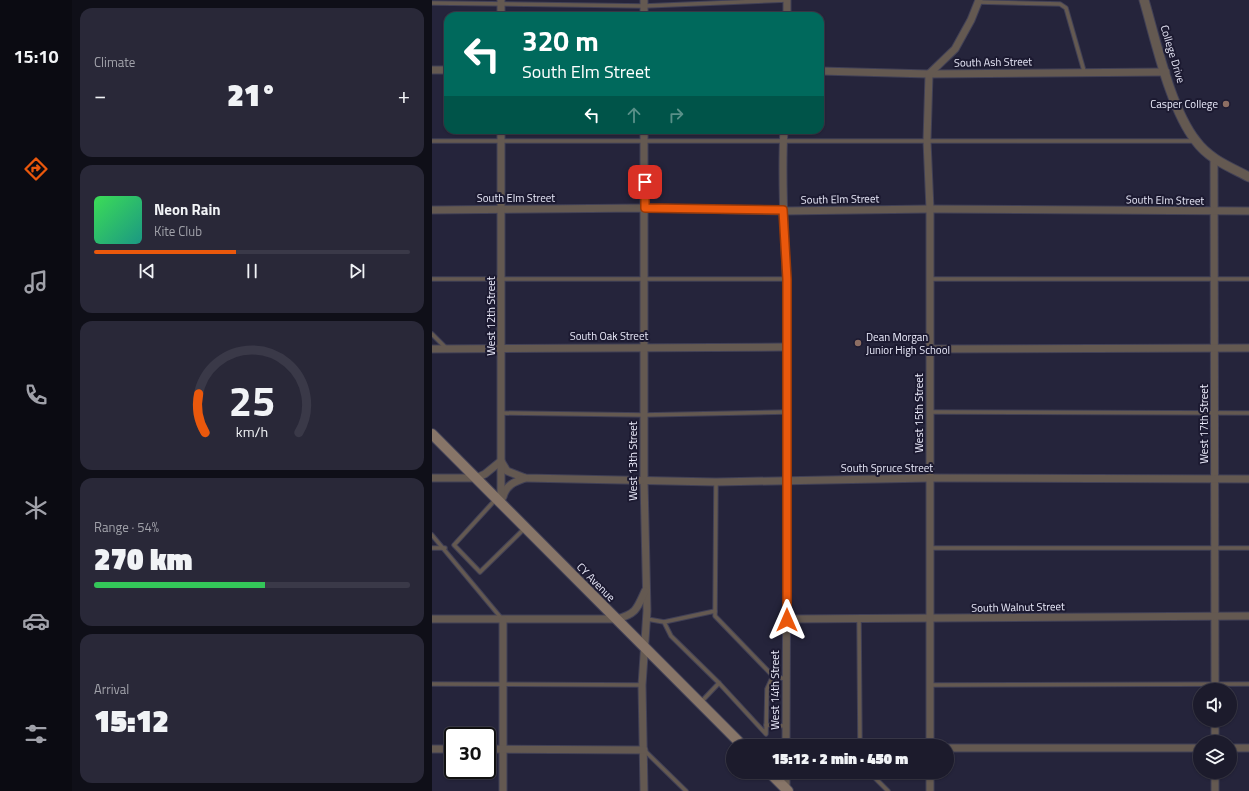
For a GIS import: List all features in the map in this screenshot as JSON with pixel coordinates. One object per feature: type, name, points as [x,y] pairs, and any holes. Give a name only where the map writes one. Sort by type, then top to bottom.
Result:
[{"type":"main road","name":"CY Avenue","points":[[432,434],[736,739]]},
{"type":"main road","points":[[776,779],[787,790]]},
{"type":"street","points":[[787,0],[787,12]]},
{"type":"street","name":"College Drive","points":[[1144,0],[1177,108],[1196,142],[1214,159],[1249,177]]},
{"type":"street","points":[[501,1],[501,12]]},
{"type":"street","points":[[929,74],[955,49],[979,1]]},
{"type":"street","points":[[432,70],[444,70]]},
{"type":"street","name":"South Ash Street","points":[[824,71],[929,74],[1084,71],[1166,72]]},
{"type":"street","name":"West 15th Street","points":[[929,74],[927,141],[930,209],[930,739]]},
{"type":"street","name":"West 12th Street","points":[[499,500],[501,461],[501,134]]},
{"type":"street","name":"West 13th Street","points":[[644,134],[644,481],[647,619],[642,685],[644,791]]},
{"type":"street","name":"West 14th Street","points":[[784,134],[783,210],[787,279],[786,739]]},
{"type":"street","name":"West 17th Street","points":[[1214,159],[1215,683]]},
{"type":"street","name":"South Elm Street","points":[[432,210],[645,208],[783,210],[930,209],[1249,211]]},
{"type":"street","name":"South Oak Street","points":[[432,348],[787,347]]},
{"type":"street","points":[[930,349],[1249,348]]},
{"type":"street","points":[[432,478],[476,478],[485,474],[501,461]]},
{"type":"street","name":"South Spruce Street","points":[[501,461],[507,471],[525,478],[644,481],[716,482],[930,478],[1249,478]]},
{"type":"street","name":"South Spruce Street","points":[[499,500],[505,489],[514,482],[525,478]]},
{"type":"street","points":[[432,619],[617,619],[631,616],[638,608],[646,590]]},
{"type":"street","name":"South Walnut Street","points":[[787,620],[1249,616]]},
{"type":"street","points":[[502,620],[503,791]]},
{"type":"street","points":[[432,748],[444,749]]},
{"type":"street","points":[[954,748],[1193,748]]},
{"type":"street","points":[[1237,748],[1249,748]]},
{"type":"street","points":[[496,749],[644,750]]},
{"type":"street","points":[[786,779],[787,790]]},
{"type":"street","points":[[930,779],[930,791]]},
{"type":"street","points":[[1215,779],[1215,791]]},
{"type":"lane","points":[[432,2],[501,1],[644,3],[787,0]]},
{"type":"lane","points":[[979,1],[1060,4],[1066,8],[1084,71]]},
{"type":"lane","points":[[432,141],[1196,142]]},
{"type":"lane","points":[[432,279],[787,279]]},
{"type":"lane","points":[[930,279],[1249,279]]},
{"type":"lane","points":[[432,334],[447,349]]},
{"type":"lane","points":[[501,413],[644,415],[787,412]]},
{"type":"lane","points":[[930,412],[1249,413]]},
{"type":"lane","points":[[716,482],[715,616],[773,676],[786,679]]},
{"type":"lane","points":[[499,500],[454,545],[480,572],[526,527]]},
{"type":"lane","points":[[432,535],[445,548],[502,620]]},
{"type":"lane","points":[[432,548],[445,548]]},
{"type":"lane","points":[[931,548],[1249,548]]},
{"type":"lane","points":[[647,619],[664,622],[715,611]]},
{"type":"lane","points":[[859,619],[860,739]]},
{"type":"lane","points":[[664,622],[671,636],[719,683],[766,734],[767,689],[773,676]]},
{"type":"lane","points":[[700,702],[719,683]]},
{"type":"lane","points":[[432,684],[642,685]]},
{"type":"lane","points":[[1237,685],[1249,684]]},
{"type":"lane","points":[[930,685],[1193,687]]},
{"type":"lane","points":[[766,726],[786,726]]},
{"type":"lane","points":[[644,750],[686,791]]},
{"type":"lane","points":[[876,779],[888,791]]},
{"type":"place","name":"Casper College","points":[[1226,104]]},
{"type":"place","name":"Dean Morgan Junior High School","points":[[858,343]]},
{"type":"route","points":[[645,182],[645,208],[783,210],[787,279],[787,620]]}]
